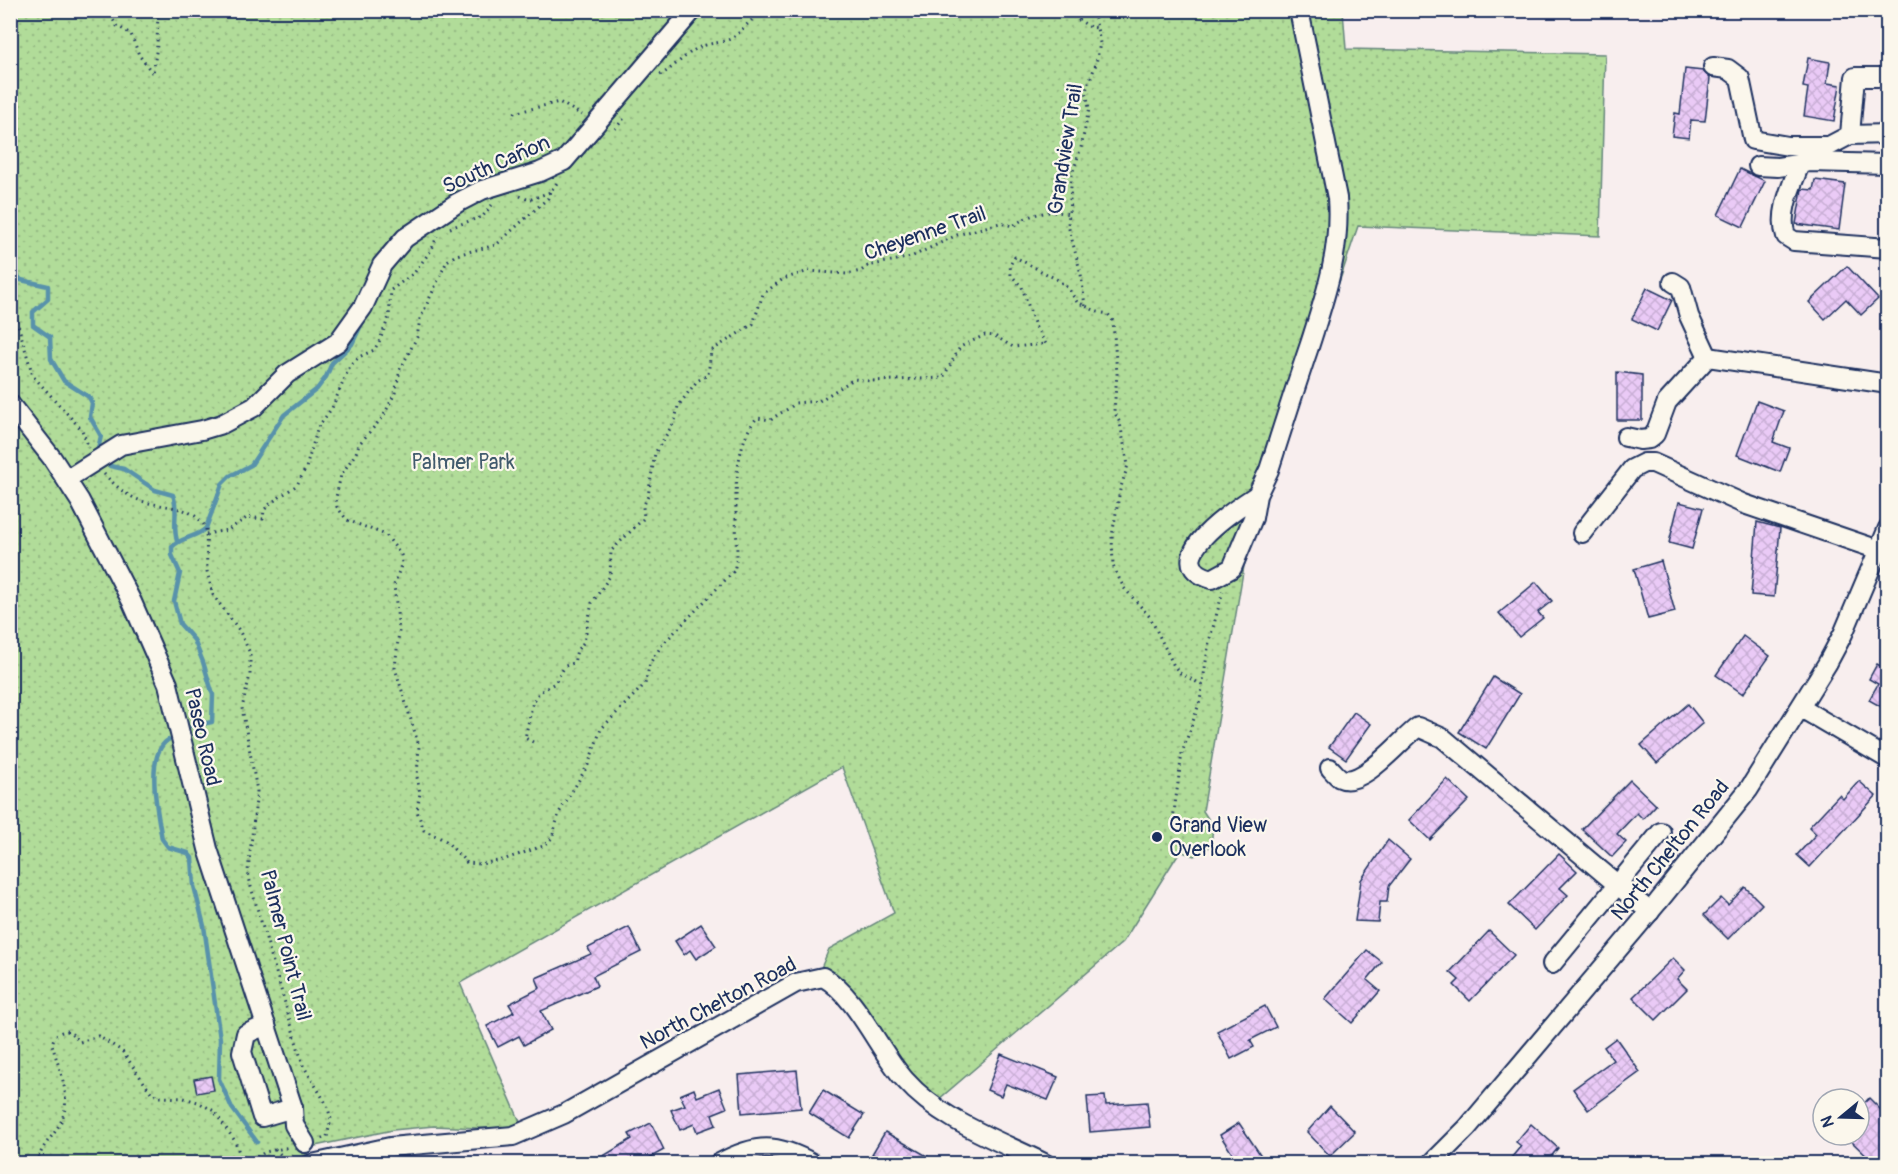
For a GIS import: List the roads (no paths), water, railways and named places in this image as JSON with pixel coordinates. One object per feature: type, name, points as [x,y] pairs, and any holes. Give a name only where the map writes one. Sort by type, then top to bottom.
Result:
[{"type":"street","name":"South Cañon","points":[[67,479],[94,460],[134,441],[222,424],[254,407],[287,374],[338,342],[363,308],[382,265],[392,250],[405,238],[456,203],[482,190],[540,172],[564,160],[693,10]]},
{"type":"street","points":[[1257,495],[1223,519],[1194,547],[1191,560],[1194,570],[1212,579],[1232,568],[1237,558],[1253,518],[1257,495],[1269,470],[1326,292],[1337,250],[1339,227],[1333,171],[1299,10]]},
{"type":"street","points":[[1713,67],[1728,69],[1740,78],[1753,140],[1788,146],[1829,146],[1850,135],[1887,134]]},
{"type":"street","points":[[1850,135],[1855,76],[1887,77]]},
{"type":"street","points":[[1800,164],[1787,200],[1783,226],[1786,236],[1794,241],[1887,248]]},
{"type":"street","points":[[1758,166],[1887,164]]},
{"type":"street","points":[[1673,282],[1681,287],[1689,316],[1708,357]]},
{"type":"street","points":[[1708,357],[1887,384]]},
{"type":"street","points":[[1626,437],[1649,439],[1654,434],[1667,402],[1708,357]]},
{"type":"street","name":"Paseo Road","points":[[10,404],[67,479],[127,592],[168,684],[206,839],[293,1108],[297,1132],[305,1143],[312,1164]]},
{"type":"street","points":[[1582,533],[1632,469],[1644,463],[1653,464],[1744,504],[1879,550]]},
{"type":"street","name":"North Chelton Road","points":[[1431,1164],[1467,1128],[1650,912],[1749,789],[1801,708],[1843,634],[1887,528]]},
{"type":"street","points":[[1801,708],[1887,759]]},
{"type":"street","points":[[1330,768],[1341,778],[1352,780],[1390,755],[1406,735],[1418,727],[1443,738],[1650,912]]},
{"type":"street","points":[[1552,964],[1661,832]]},
{"type":"street","name":"North Chelton Road","points":[[312,1164],[390,1147],[498,1139],[525,1132],[564,1114],[795,982],[823,977],[834,983],[844,994],[890,1062],[934,1107],[1046,1164]]},
{"type":"street","points":[[267,1025],[246,1034],[242,1045],[242,1052],[262,1117],[293,1108]]},
{"type":"street","points":[[367,1164],[390,1147]]},
{"type":"street","points":[[718,1164],[744,1151],[769,1147],[803,1161]]},
{"type":"waterway","points":[[10,267],[21,280],[48,286],[48,299],[33,312],[33,325],[50,337],[51,359],[64,381],[89,397],[92,403],[90,417],[101,436],[98,449]]},
{"type":"waterway","points":[[192,726],[212,722],[213,695],[194,640],[180,624],[174,601],[180,573],[172,555],[172,547],[206,528],[222,484],[230,476],[251,465],[284,415],[317,389],[332,363],[352,344],[362,323]]},
{"type":"waterway","points":[[110,466],[124,469],[155,490],[173,495],[177,541]]},
{"type":"waterway","points":[[168,740],[156,759],[154,772],[162,839],[168,847],[188,853],[192,858],[194,886],[204,926],[220,1039],[219,1079],[232,1108],[257,1142]]},
{"type":"place","name":"Grand View Overlook","points":[[1157,837]]},
{"type":"park label","name":"Palmer Park","points":[[463,462]]}]
